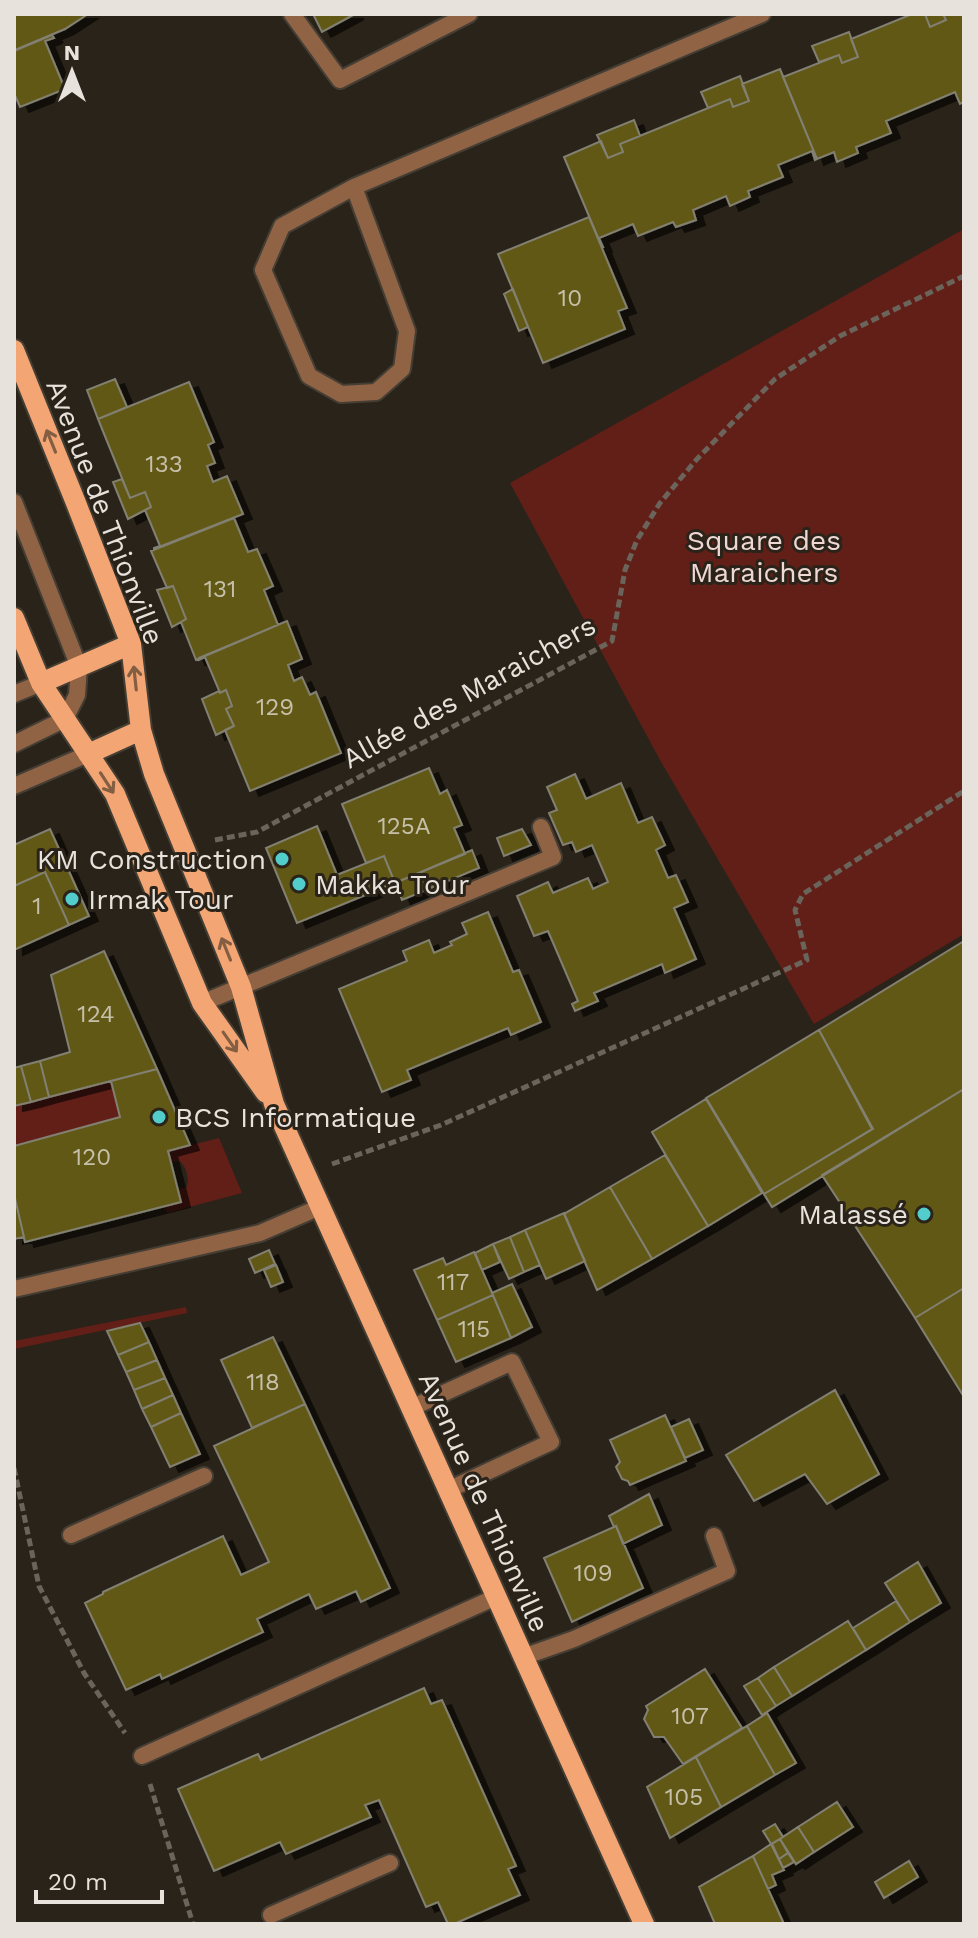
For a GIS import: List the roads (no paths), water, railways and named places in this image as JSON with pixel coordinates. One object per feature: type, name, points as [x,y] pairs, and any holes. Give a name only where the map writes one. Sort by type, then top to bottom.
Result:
[{"type":"main road","name":"Avenue de Thionville","points":[[14,350],[131,644],[141,730],[154,774],[241,987],[274,1104],[644,1924]]},
{"type":"main road","name":"Avenue de Thionville","points":[[14,618],[41,683],[115,794],[202,1003],[274,1104]]},
{"type":"main road","points":[[41,683],[131,644]]},
{"type":"main road","points":[[88,754],[141,730]]},
{"type":"street","points":[[292,14],[340,80],[469,14]]},
{"type":"street","points":[[354,187],[407,331],[402,369],[376,392],[341,394],[309,376],[263,270],[282,226],[354,187],[762,14]]},
{"type":"street","points":[[14,502],[79,667],[77,695],[65,719],[14,744]]},
{"type":"street","points":[[14,694],[41,683]]},
{"type":"street","points":[[14,786],[88,754]]},
{"type":"street","points":[[202,1003],[553,857],[541,827]]},
{"type":"street","points":[[14,1289],[260,1233],[320,1207]]},
{"type":"street","points":[[411,1408],[512,1362],[551,1442],[448,1490]]},
{"type":"street","points":[[71,1535],[204,1476]]},
{"type":"street","points":[[523,1657],[580,1636],[727,1571],[714,1536]]},
{"type":"street","points":[[142,1756],[496,1597]]},
{"type":"street","points":[[271,1915],[390,1863]]},
{"type":"place","name":"KM Construction","points":[[282,859]]},
{"type":"place","name":"Makka Tour","points":[[299,884]]},
{"type":"place","name":"Irmak Tour","points":[[72,899]]},
{"type":"place","name":"BCS Informatique","points":[[159,1117]]},
{"type":"place","name":"Malassé","points":[[924,1214]]},
{"type":"park label","name":"Square des Maraichers","points":[[764,556]]}]
